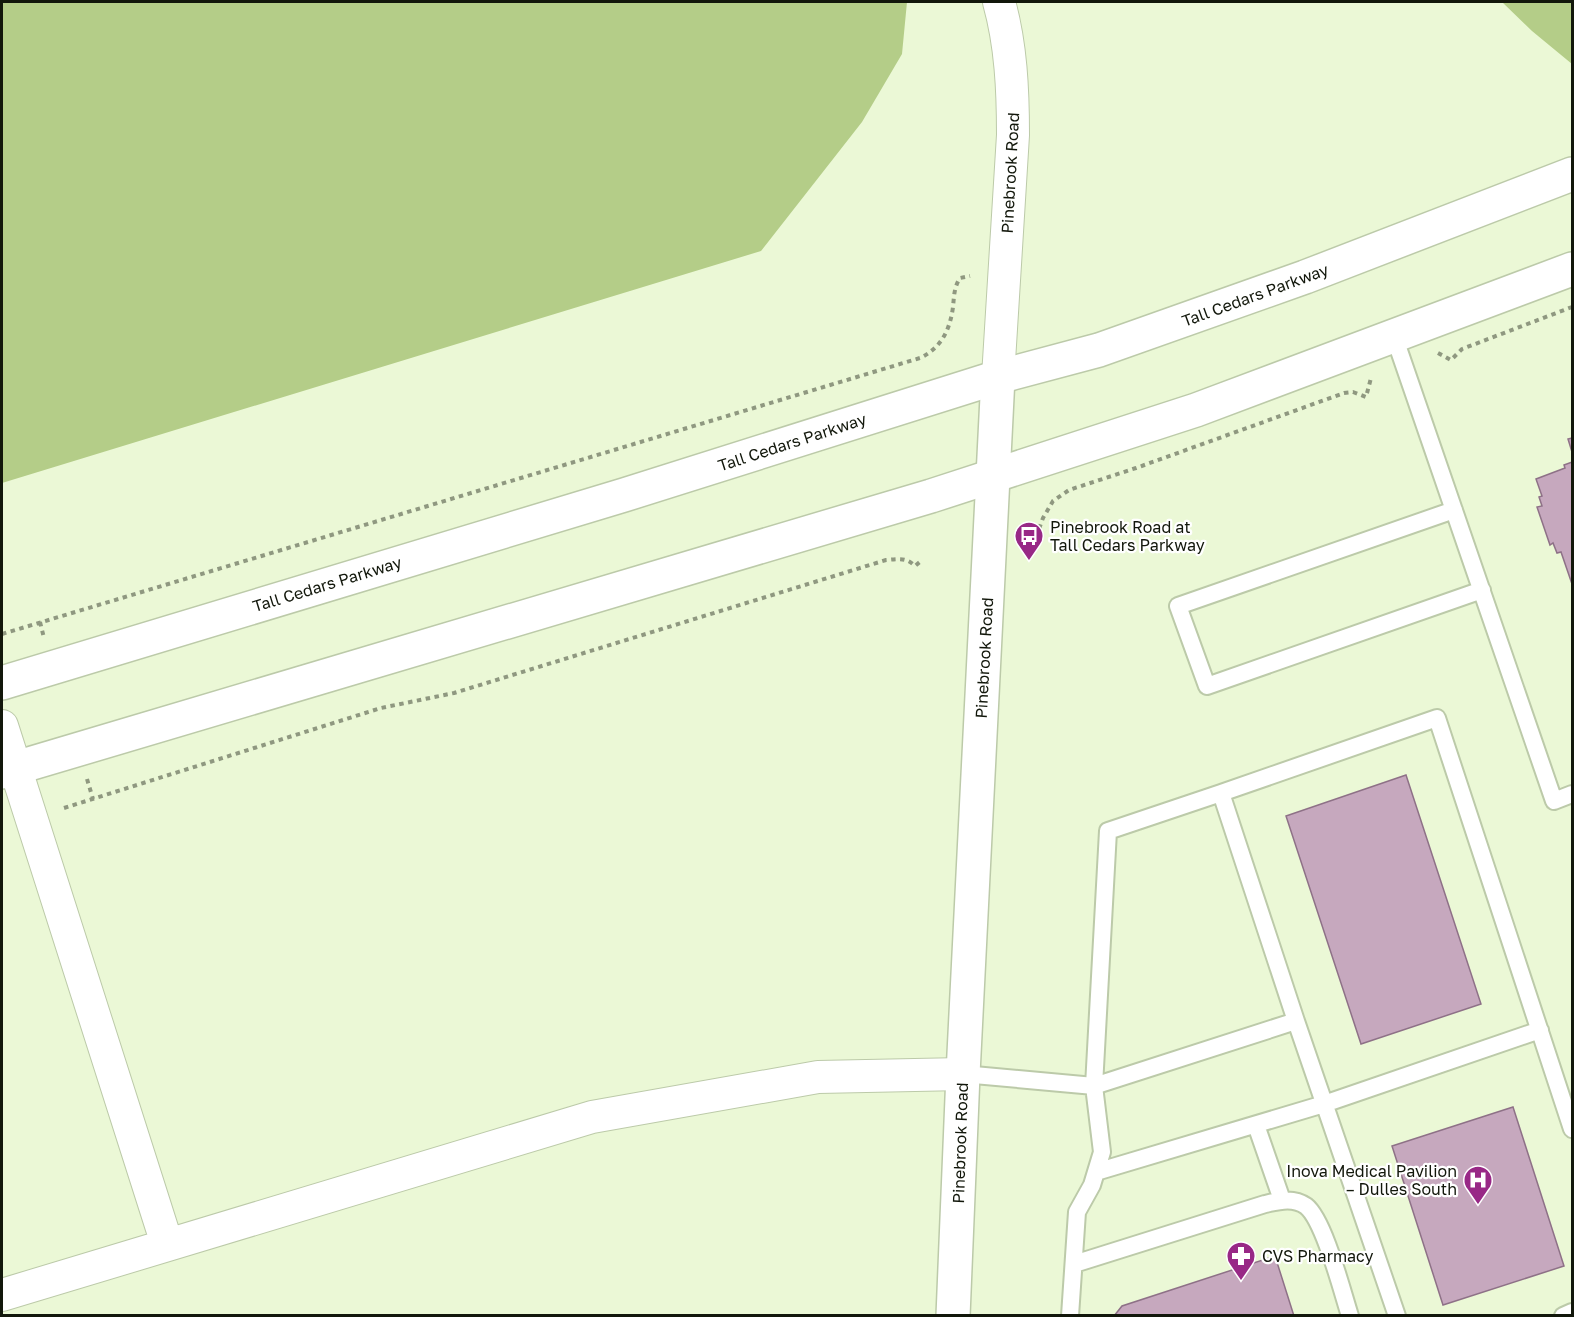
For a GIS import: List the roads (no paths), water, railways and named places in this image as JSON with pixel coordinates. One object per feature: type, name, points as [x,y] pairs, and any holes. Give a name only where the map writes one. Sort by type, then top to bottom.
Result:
[{"type":"main road","name":"Tall Cedars Parkway","points":[[2,683],[624,495],[998,377],[1100,350],[1294,281],[1572,174]]},
{"type":"main road","points":[[8,770],[920,500],[1196,410],[1572,269]]},
{"type":"main road","name":"Pinebrook Road","points":[[953,1316],[998,377]]},
{"type":"street","name":"Pinebrook Road","points":[[998,377],[1013,135],[1011,64],[1005,22],[999,2]]},
{"type":"street","points":[[2,726],[8,770],[167,1244]]},
{"type":"street","points":[[2,1295],[592,1117],[818,1077],[963,1074]]},
{"type":"lane","points":[[1394,336],[1554,801],[1572,795]]},
{"type":"lane","points":[[1454,510],[1178,606],[1207,686],[1482,590]]},
{"type":"lane","points":[[1070,1316],[1077,1212],[1092,1185],[1102,1152],[1094,1086],[1108,831],[1437,718],[1572,1129]]},
{"type":"lane","points":[[1221,793],[1296,1022],[1397,1316]]},
{"type":"lane","points":[[963,1074],[1094,1086],[1296,1022]]},
{"type":"lane","points":[[1096,1172],[1324,1104],[1540,1030]]},
{"type":"lane","points":[[1256,1125],[1282,1200]]},
{"type":"lane","points":[[1074,1264],[1282,1200],[1295,1200],[1308,1207],[1321,1227],[1350,1316]]},
{"type":"lane","points":[[1563,1316],[1572,1312]]},
{"type":"place","name":"Pinebrook Road at Tall Cedars Parkway","points":[[1029,562]]},
{"type":"place","name":"Inova Medical Pavilion – Dulles South","points":[[1478,1206]]},
{"type":"place","name":"CVS Pharmacy","points":[[1241,1282]]}]
